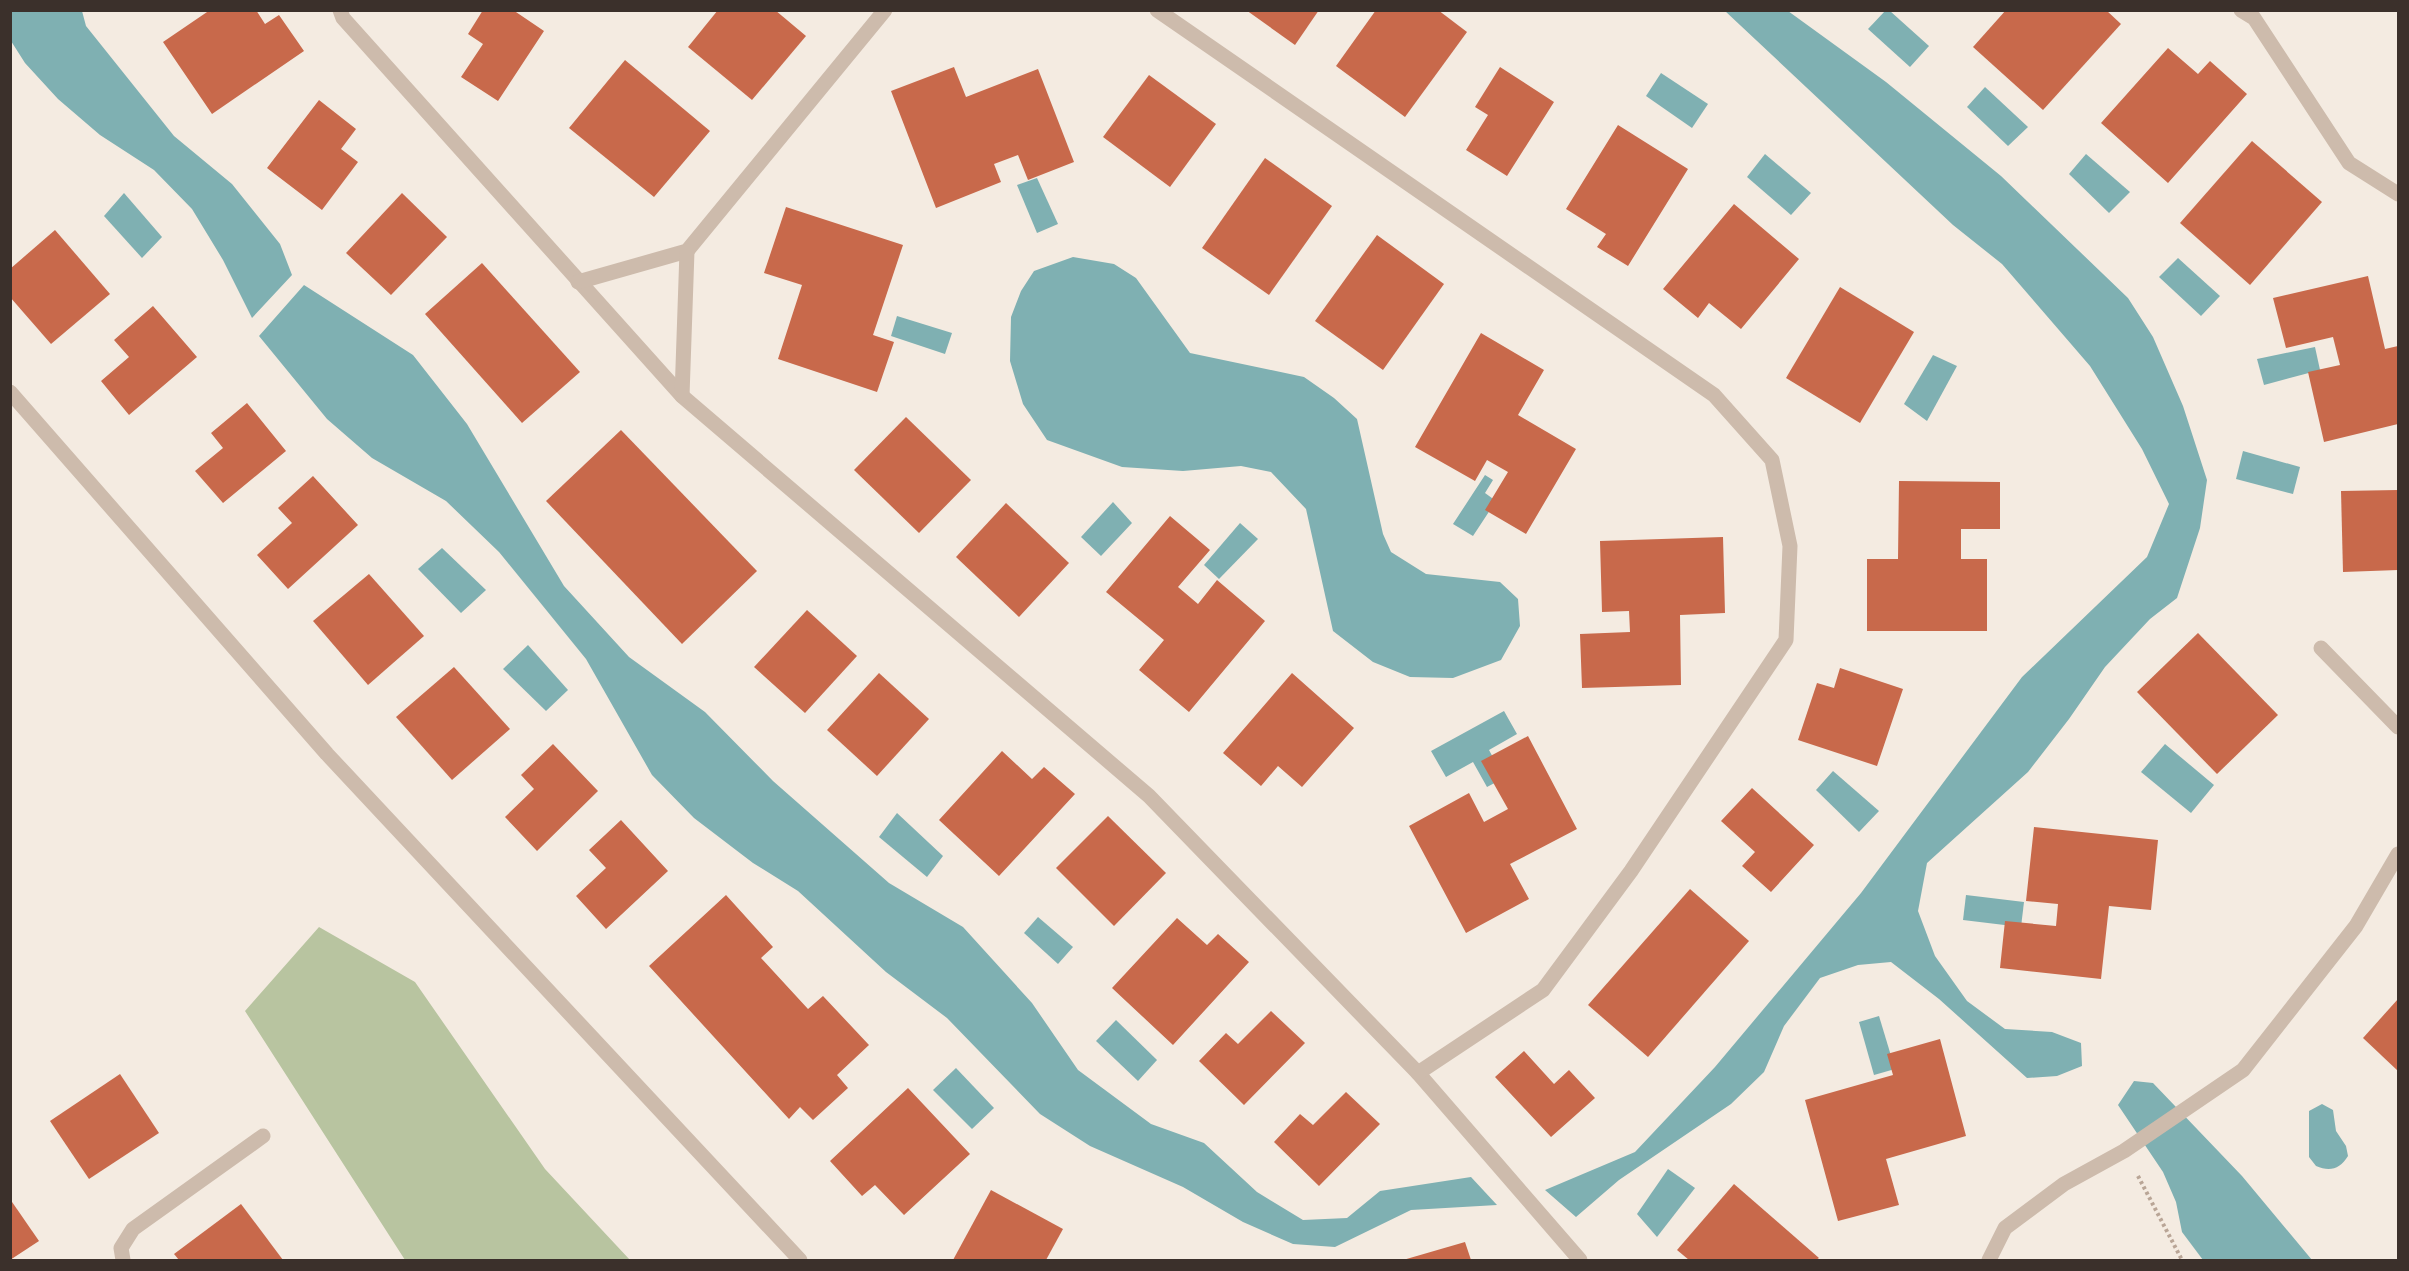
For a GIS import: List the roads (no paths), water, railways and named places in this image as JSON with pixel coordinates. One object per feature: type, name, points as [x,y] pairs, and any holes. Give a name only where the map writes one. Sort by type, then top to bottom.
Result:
[{"type":"street","points":[[340,10],[343,18],[681,396],[1149,796],[1418,1073],[1580,1260]]},
{"type":"street","points":[[578,282],[687,251],[885,10]]},
{"type":"street","points":[[1157,10],[1714,395],[1772,460],[1790,546],[1786,640],[1631,871],[1543,990],[1418,1073]]},
{"type":"street","points":[[2241,10],[2254,18],[2349,163],[2398,194]]},
{"type":"street","points":[[681,396],[687,251]]},
{"type":"street","points":[[10,392],[327,754],[800,1260]]},
{"type":"street","points":[[2321,648],[2398,728]]},
{"type":"street","points":[[1989,1260],[2006,1228],[2064,1184],[2124,1151],[2243,1070],[2356,926],[2398,854]]},
{"type":"street","points":[[123,1260],[121,1248],[134,1229],[263,1136]]},
{"type":"water","points":[[11,10],[82,11],[86,26],[174,136],[232,184],[280,244],[292,275],[252,318],[223,260],[192,209],[154,170],[100,135],[58,99],[25,63],[11,41]]},
{"type":"water","points":[[1725,11],[1788,11],[1886,82],[2001,176],[2128,298],[2153,337],[2183,406],[2207,480],[2200,528],[2177,598],[2150,619],[2105,667],[2028,772],[1927,863],[1918,911],[1935,956],[1967,1001],[2005,1029],[2052,1032],[2081,1043],[2082,1066],[2057,1076],[2027,1078],[1939,999],[1891,962],[1858,965],[1820,978],[1784,1026],[1764,1072],[1731,1104],[1619,1180],[1576,1217],[1545,1190],[1635,1152],[1715,1067],[1861,893],[2022,677],[2147,557],[2169,504],[2142,449],[2090,366],[2002,264],[1953,225]]},
{"type":"water","points":[[1885,11],[1890,11],[1929,46],[1910,67],[1868,29]]},
{"type":"water","points":[[1661,73],[1708,104],[1692,128],[1646,96]]},
{"type":"water","points":[[1985,87],[2028,127],[2008,146],[1967,107]]},
{"type":"water","points":[[1765,154],[1811,193],[1791,215],[1747,177]]},
{"type":"water","points":[[2086,154],[2130,192],[2109,213],[2069,174]]},
{"type":"water","points":[[1037,178],[1058,224],[1037,233],[1017,185]]},
{"type":"water","points":[[124,193],[162,237],[142,258],[104,216]]},
{"type":"water","points":[[1073,257],[1114,264],[1136,278],[1190,353],[1304,377],[1334,398],[1357,419],[1383,534],[1391,552],[1426,574],[1500,582],[1518,599],[1520,626],[1501,660],[1453,678],[1410,677],[1373,662],[1333,631],[1306,509],[1271,472],[1241,466],[1183,471],[1122,467],[1047,440],[1023,404],[1010,361],[1011,317],[1021,291],[1034,271]]},
{"type":"water","points":[[2178,258],[2220,296],[2201,316],[2159,277]]},
{"type":"water","points":[[304,285],[413,355],[467,424],[564,586],[629,657],[705,712],[773,781],[889,883],[963,927],[1032,1003],[1078,1070],[1151,1124],[1204,1143],[1257,1192],[1303,1220],[1347,1218],[1380,1191],[1471,1177],[1497,1205],[1411,1210],[1335,1247],[1293,1244],[1243,1222],[1183,1187],[1090,1146],[1040,1114],[947,1018],[886,972],[798,891],[753,863],[694,818],[652,775],[586,659],[499,552],[446,501],[372,458],[327,419],[259,336]]},
{"type":"water","points":[[897,316],[952,333],[945,354],[891,336]]},
{"type":"water","points":[[2315,347],[2320,370],[2264,385],[2257,359]]},
{"type":"water","points":[[1933,355],[1957,366],[1927,421],[1904,404]]},
{"type":"water","points":[[2243,451],[2300,467],[2293,494],[2236,479]]},
{"type":"water","points":[[1485,475],[1493,480],[1485,493],[1496,501],[1473,536],[1453,524]]},
{"type":"water","points":[[1113,502],[1132,523],[1101,556],[1081,537]]},
{"type":"water","points":[[1240,523],[1258,539],[1219,579],[1204,565]]},
{"type":"water","points":[[442,548],[486,590],[461,613],[418,569]]},
{"type":"water","points":[[528,645],[568,690],[546,711],[503,669]]},
{"type":"water","points":[[1504,711],[1517,734],[1489,750],[1504,778],[1487,787],[1473,762],[1446,777],[1431,751]]},
{"type":"water","points":[[2165,744],[2214,785],[2191,813],[2141,772]]},
{"type":"water","points":[[1833,771],[1879,811],[1859,832],[1816,790]]},
{"type":"water","points":[[897,813],[943,856],[927,877],[879,837]]},
{"type":"water","points":[[1966,895],[2024,902],[2021,927],[1963,920]]},
{"type":"water","points":[[1038,917],[1073,947],[1058,964],[1024,933]]},
{"type":"water","points":[[1879,1016],[1895,1069],[1874,1075],[1859,1022]]},
{"type":"water","points":[[1116,1020],[1157,1060],[1138,1081],[1096,1041]]},
{"type":"water","points":[[956,1068],[994,1108],[972,1129],[933,1090]]},
{"type":"water","points":[[2134,1081],[2153,1083],[2242,1176],[2312,1260],[2203,1260],[2182,1232],[2176,1202],[2163,1172],[2118,1105]]},
{"type":"water","points":[[2322,1104],[2333,1110],[2336,1131],[2346,1146],[2348,1156],[2342,1164],[2330,1169],[2316,1166],[2309,1157],[2309,1111]]},
{"type":"water","points":[[1668,1169],[1695,1188],[1657,1237],[1637,1214]]}]
